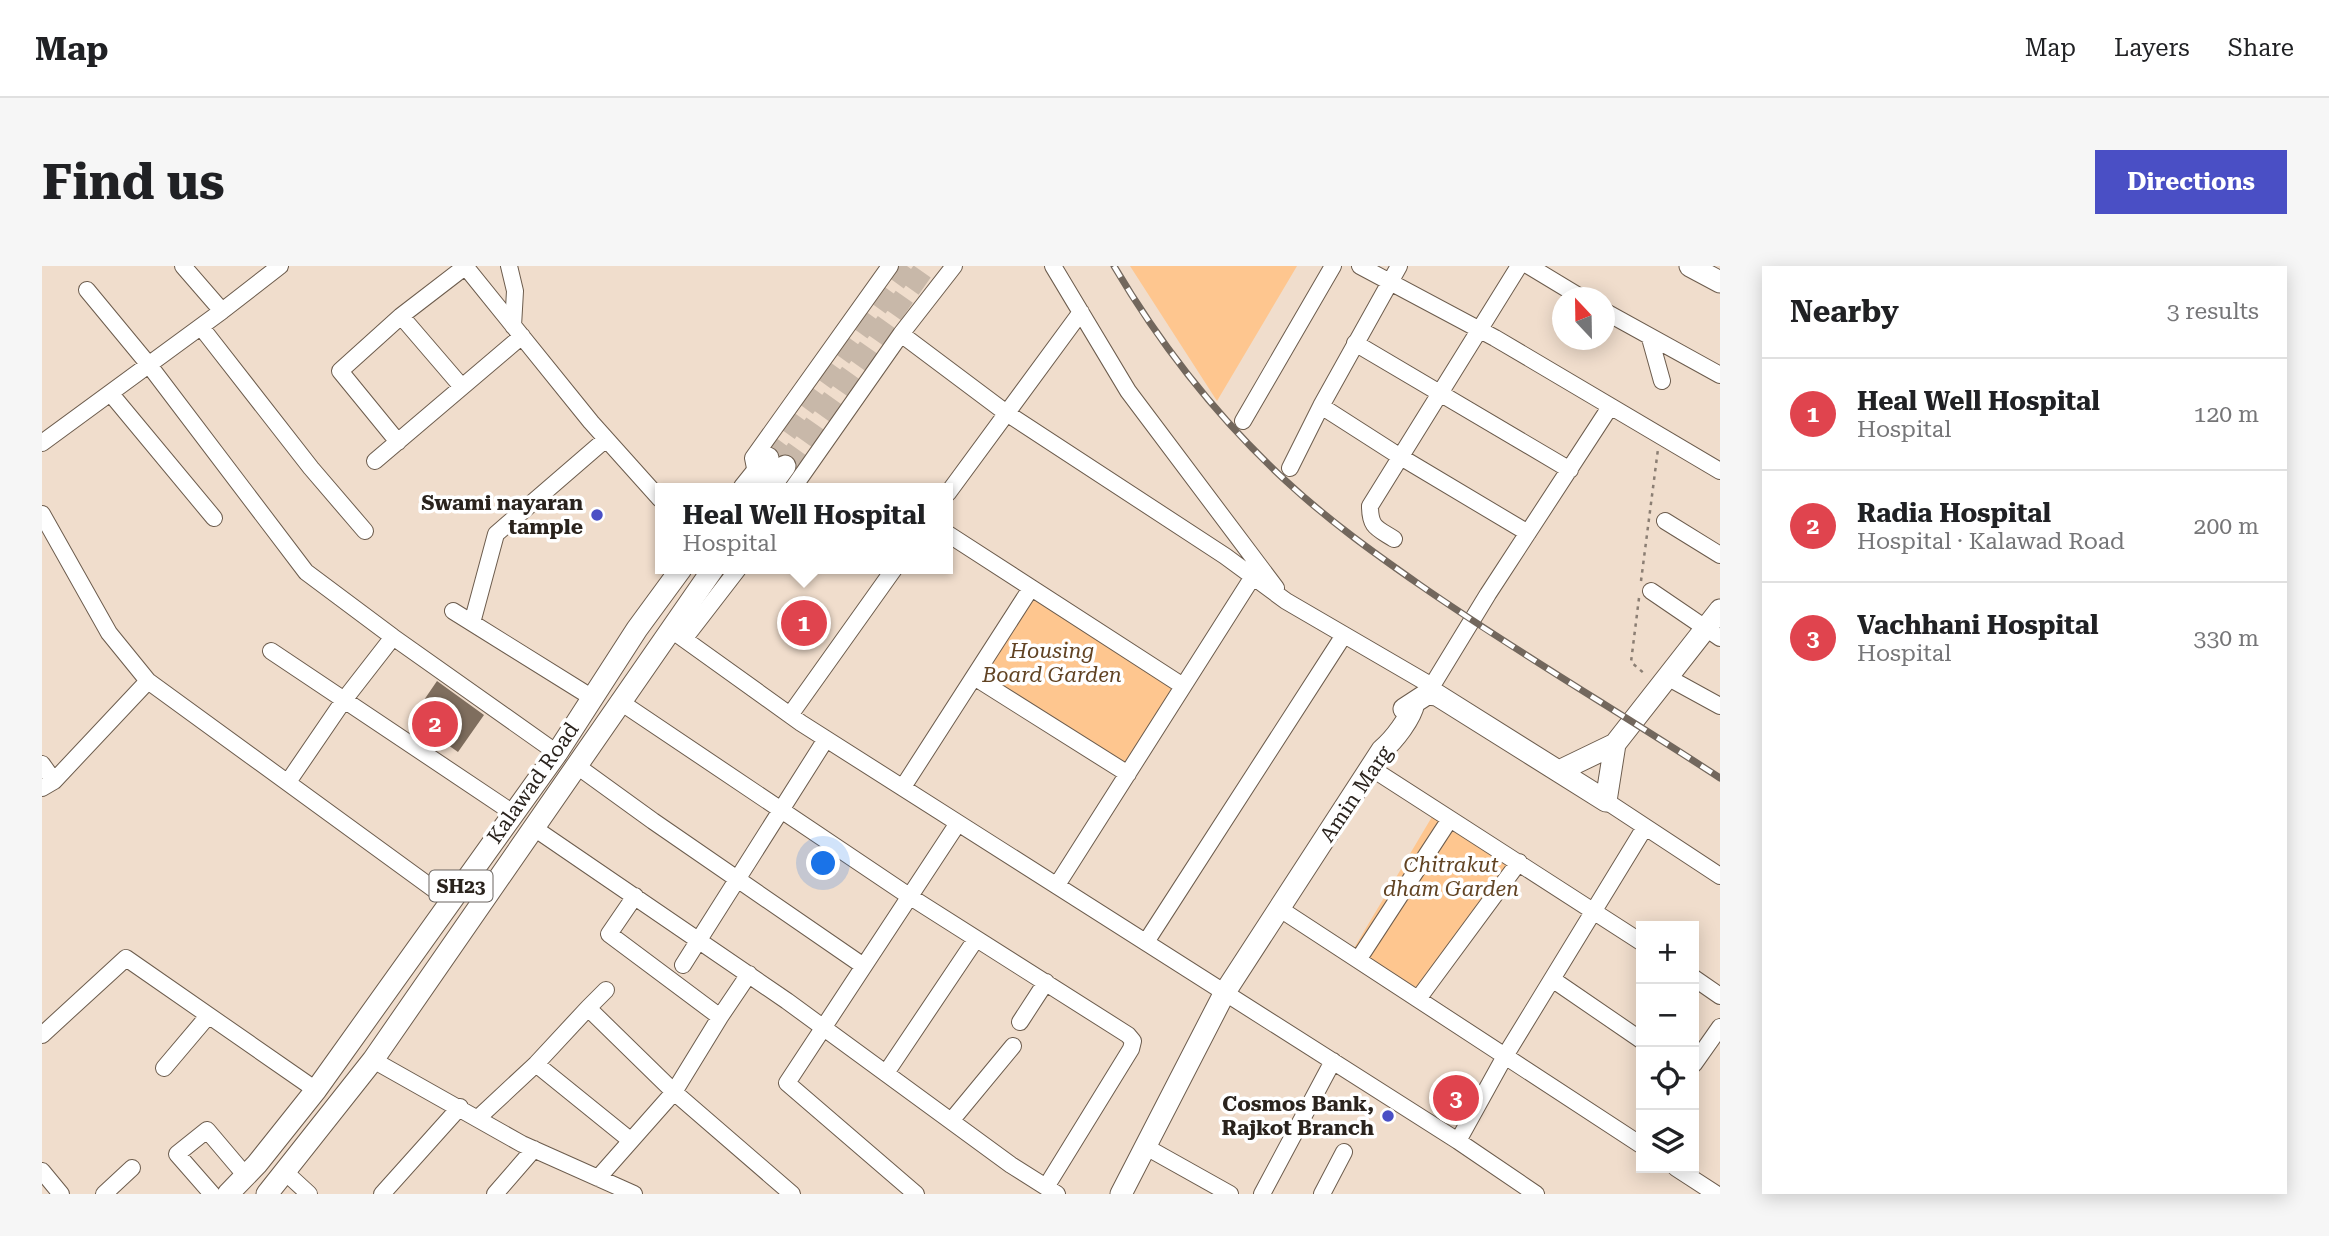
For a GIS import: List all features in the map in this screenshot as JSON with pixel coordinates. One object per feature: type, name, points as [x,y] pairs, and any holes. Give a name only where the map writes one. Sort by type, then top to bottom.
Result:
[{"type":"main road","points":[[1690,266],[1720,282]]},
{"type":"main road","name":"Kalawad Road","points":[[228,1194],[246,1176],[316,1090],[557,752],[591,697],[677,574]]},
{"type":"main road","name":"SH23","points":[[677,634],[710,574]]},
{"type":"main road","points":[[1559,771],[1615,744],[1663,682],[1713,633],[1720,610]]},
{"type":"main road","name":"Kalawad Road","points":[[267,1194],[373,1060],[619,701],[677,634]]},
{"type":"main road","points":[[1424,695],[1437,695],[1606,801],[1615,744]]},
{"type":"main road","name":"Amin Marg","points":[[1121,1194],[1225,992],[1371,768],[1382,750],[1382,741],[1401,712],[1424,695]]},
{"type":"street","points":[[183,266],[222,311]]},
{"type":"street","points":[[42,443],[280,266]]},
{"type":"street","points":[[397,442],[340,371],[401,316],[465,266],[606,439],[655,493]]},
{"type":"street","points":[[375,461],[462,387],[517,331],[515,291],[509,266]]},
{"type":"street","points":[[764,475],[753,458],[890,266]]},
{"type":"street","points":[[797,483],[901,334],[954,266]]},
{"type":"street","points":[[1053,266],[1128,391],[1286,601]]},
{"type":"street","points":[[1243,421],[1333,266]]},
{"type":"street","points":[[1360,266],[1480,330],[1720,471]]},
{"type":"street","points":[[1290,468],[1321,406],[1399,266]]},
{"type":"street","points":[[1394,539],[1371,523],[1370,506],[1519,266]]},
{"type":"street","points":[[1529,266],[1564,287]]},
{"type":"street","points":[[88,290],[149,365],[306,572],[393,637],[557,752]]},
{"type":"street","points":[[953,485],[1081,312]]},
{"type":"street","points":[[401,316],[462,387]]},
{"type":"street","points":[[1615,317],[1720,375]]},
{"type":"street","points":[[201,327],[311,468],[365,531]]},
{"type":"street","points":[[901,334],[1005,412],[1225,556],[1286,601],[1343,635],[1424,695],[1610,407]]},
{"type":"street","points":[[1650,338],[1662,381]]},
{"type":"street","points":[[1355,343],[1570,470]]},
{"type":"street","points":[[111,394],[214,518]]},
{"type":"street","points":[[1321,406],[1528,533]]},
{"type":"street","points":[[472,623],[496,534],[606,439]]},
{"type":"street","points":[[42,514],[109,633],[148,681],[450,901]]},
{"type":"street","points":[[1665,521],[1720,555]]},
{"type":"street","points":[[953,538],[1183,686]]},
{"type":"street","points":[[733,574],[677,634],[826,739],[1458,1140],[1526,1191]]},
{"type":"street","points":[[790,715],[890,574]]},
{"type":"street","points":[[1056,885],[1252,578]]},
{"type":"street","points":[[903,788],[1031,588]]},
{"type":"street","points":[[1644,589],[1713,633]]},
{"type":"street","points":[[453,611],[591,697]]},
{"type":"street","points":[[1146,942],[1343,635]]},
{"type":"street","points":[[288,782],[344,701],[393,637]]},
{"type":"street","points":[[271,651],[513,813]]},
{"type":"street","points":[[974,677],[1128,774]]},
{"type":"street","points":[[48,785],[148,681]]},
{"type":"street","points":[[1663,682],[1720,706]]},
{"type":"street","points":[[534,828],[749,974],[1011,1165],[1051,1191],[1131,1049],[1133,1041],[1128,1035],[909,896],[619,701]]},
{"type":"street","points":[[682,965],[826,739]]},
{"type":"street","points":[[42,764],[48,785]]},
{"type":"street","points":[[577,766],[862,965]]},
{"type":"street","points":[[1371,768],[1636,939]]},
{"type":"street","points":[[1606,801],[1720,876]]},
{"type":"street","points":[[1358,960],[1450,819]]},
{"type":"street","points":[[916,1194],[787,1083],[958,822]]},
{"type":"street","points":[[1458,1140],[1505,1056],[1645,827]]},
{"type":"street","points":[[1418,999],[1518,862]]},
{"type":"street","points":[[635,896],[608,934],[720,1017]]},
{"type":"street","points":[[1280,909],[1636,1142]]},
{"type":"street","points":[[886,1073],[976,939]]},
{"type":"street","points":[[42,1035],[126,958],[316,1090]]},
{"type":"street","points":[[598,1178],[674,1092],[749,974]]},
{"type":"street","points":[[1552,979],[1636,1037]]},
{"type":"street","points":[[1699,981],[1720,996]]},
{"type":"street","points":[[1020,1022],[1045,982]]},
{"type":"street","points":[[478,1118],[536,1064],[606,990]]},
{"type":"street","points":[[588,1008],[674,1092],[792,1194]]},
{"type":"street","points":[[164,1068],[208,1016]]},
{"type":"street","points":[[1699,1057],[1720,1027]]},
{"type":"street","points":[[951,1121],[1013,1046]]},
{"type":"street","points":[[373,1060],[534,1149],[634,1194]]},
{"type":"street","points":[[1262,1194],[1333,1061]]},
{"type":"street","points":[[536,1064],[630,1140]]},
{"type":"street","points":[[382,1194],[460,1107]]},
{"type":"street","points":[[212,1194],[177,1154],[207,1130],[246,1176]]},
{"type":"street","points":[[1146,1147],[1230,1194]]},
{"type":"street","points":[[495,1194],[534,1149]]},
{"type":"street","points":[[1322,1194],[1344,1152]]},
{"type":"street","points":[[104,1194],[132,1168]]},
{"type":"street","points":[[42,1171],[61,1194]]},
{"type":"street","points":[[285,1171],[309,1194]]},
{"type":"street","points":[[1684,1173],[1719,1194]]},
{"type":"path","points":[[1656,433],[1644,589],[1631,662],[1663,682]]},
{"type":"green space","points":[[1130,266],[1297,266],[1217,401]]},
{"type":"green space","name":"Housing Board Garden","points":[[1031,588],[1183,686],[1128,774],[974,677]]},
{"type":"green space","name":"Chitrakut dham Garden","points":[[1436,810],[1519,862],[1418,999],[1350,955]]},
{"type":"building","points":[[796,604],[824,624],[814,638],[808,634],[804,639],[790,629],[793,624],[785,618]]},
{"type":"building","points":[[437,681],[484,715],[458,752],[411,719]]},
{"type":"tunnel","points":[[768,458],[907,266]]},
{"type":"tunnel","points":[[785,466],[926,266]]},
{"type":"railway","points":[[1114,266],[1151,325],[1192,380],[1261,457],[1318,509],[1368,548],[1457,610],[1720,778]]},
{"type":"place","name":"Swami nayaran tample","points":[[597,515]]},
{"type":"place","name":"Heal Well Hospital","points":[[804,623]]},
{"type":"place","name":"Radia Hospital","points":[[435,724]]},
{"type":"place","name":"Vachhani Hospital","points":[[1456,1098]]},
{"type":"place","name":"Cosmos Bank, Rajkot Branch","points":[[1388,1116]]}]
